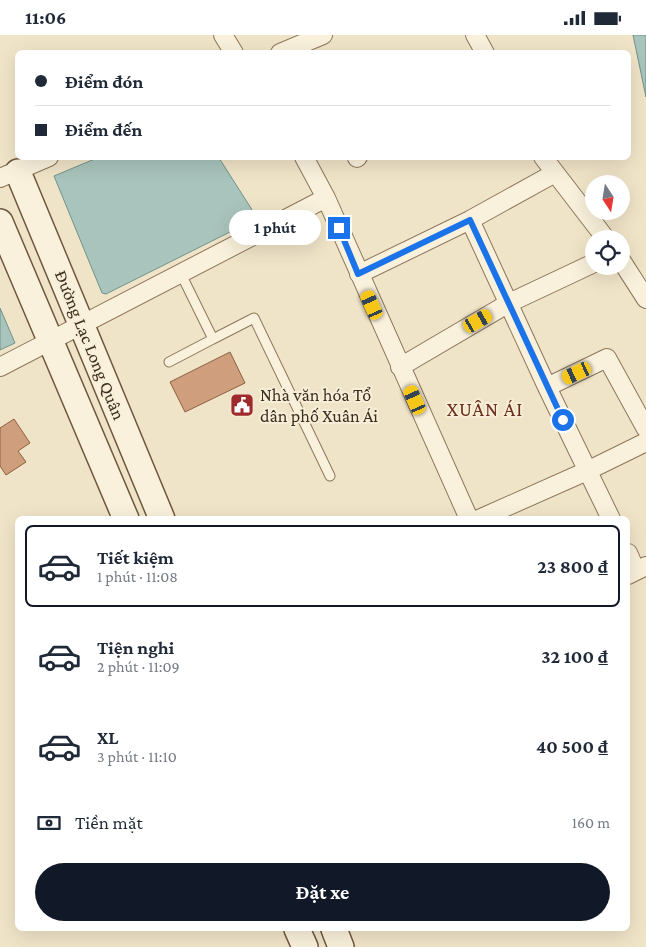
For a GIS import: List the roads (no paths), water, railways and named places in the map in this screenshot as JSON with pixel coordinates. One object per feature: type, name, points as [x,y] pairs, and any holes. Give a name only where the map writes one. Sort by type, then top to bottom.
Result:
[{"type":"main road","name":"Đường Lạc Long Quân","points":[[9,175],[81,325],[161,516]]},
{"type":"main road","name":"Đường Lạc Long Quân","points":[[0,222],[125,516]]},
{"type":"main road","points":[[298,931],[304,947]]},
{"type":"main road","points":[[335,931],[342,947]]},
{"type":"street","points":[[223,35],[232,50]]},
{"type":"street","points":[[287,50],[323,35]]},
{"type":"street","points":[[475,35],[483,50]]},
{"type":"street","points":[[9,175],[42,160]]},
{"type":"street","points":[[306,160],[326,198],[358,274],[468,516]]},
{"type":"street","points":[[545,160],[599,230]]},
{"type":"street","points":[[358,274],[470,220],[555,173]]},
{"type":"street","points":[[0,367],[326,198]]},
{"type":"street","points":[[470,220],[547,387],[610,516]]},
{"type":"street","points":[[400,367],[509,303],[585,267]]},
{"type":"street","points":[[630,274],[646,299]]},
{"type":"street","points":[[547,387],[607,359],[646,429]]},
{"type":"street","points":[[486,516],[587,471],[646,442]]},
{"type":"street","points":[[630,557],[637,571]]},
{"type":"lane","points":[[181,274],[213,339]]},
{"type":"lane","points":[[169,362],[254,318],[330,476]]},
{"type":"water","points":[[633,35],[646,35],[646,97]]},
{"type":"water","points":[[92,160],[220,160],[256,216],[254,220],[106,294],[102,293],[54,176]]},
{"type":"water","points":[[0,308],[15,343],[0,350]]},
{"type":"place","name":"Nhà văn hóa Tổ dân phố Xuân Ái","points":[[242,405]]},
{"type":"district","name":"XUÂN ÁI","points":[[485,409]]}]
